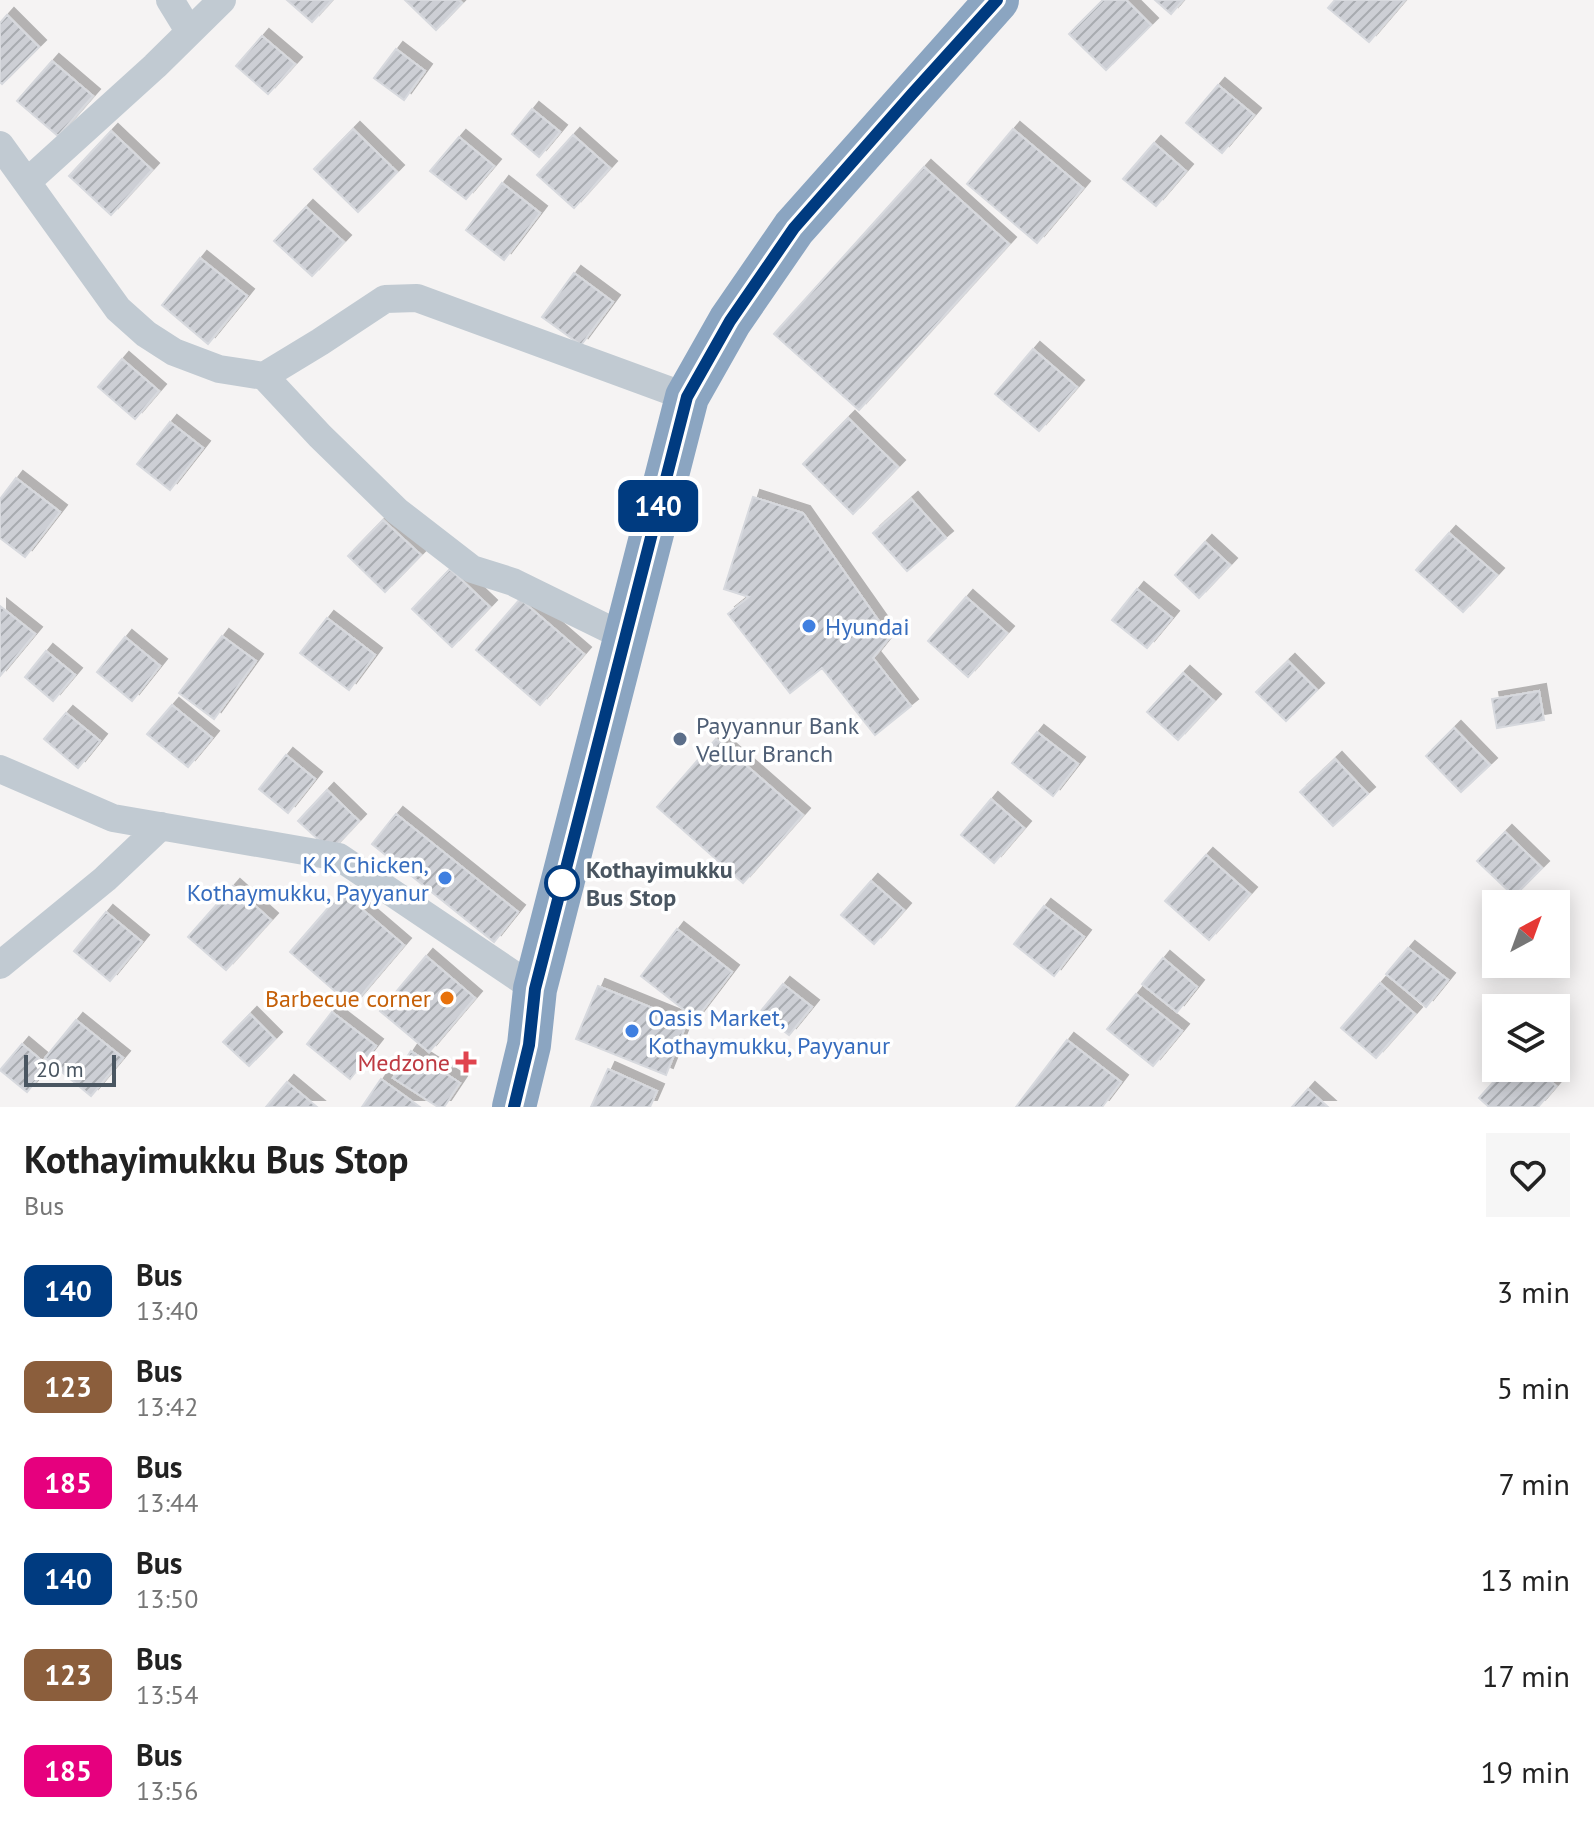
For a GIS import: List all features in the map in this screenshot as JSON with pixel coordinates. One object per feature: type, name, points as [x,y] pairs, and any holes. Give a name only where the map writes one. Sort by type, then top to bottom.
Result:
[{"type":"highway","points":[[514,1107],[529,1045],[535,989],[687,397],[730,321],[794,228],[997,0]]},
{"type":"street","points":[[170,0],[189,31]]},
{"type":"street","points":[[27,182],[155,66],[222,0]]},
{"type":"street","points":[[0,145],[118,309],[146,334],[174,352],[219,369],[264,376],[397,511],[472,569],[513,582],[625,637]]},
{"type":"street","points":[[264,376],[385,299],[417,298],[687,397]]},
{"type":"street","points":[[0,769],[113,818],[339,857],[535,989]]},
{"type":"street","points":[[0,965],[105,879],[161,826]]},
{"type":"building","points":[[287,0],[332,0],[312,22]]},
{"type":"building","points":[[405,0],[459,0],[462,3],[436,30]]},
{"type":"building","points":[[1103,0],[1126,0],[1151,25],[1106,70],[1069,34]]},
{"type":"building","points":[[1155,0],[1183,0],[1171,14]]},
{"type":"building","points":[[1335,0],[1405,0],[1369,42],[1328,8]]},
{"type":"building","points":[[7,15],[39,47],[2,84],[0,23]]},
{"type":"building","points":[[262,36],[295,64],[268,94],[236,66]]},
{"type":"building","points":[[396,49],[425,71],[404,100],[374,78]]},
{"type":"building","points":[[52,61],[93,96],[58,136],[17,101]]},
{"type":"building","points":[[1218,85],[1254,115],[1222,153],[1186,123]]},
{"type":"building","points":[[532,109],[560,132],[539,157],[512,134]]},
{"type":"building","points":[[353,129],[397,172],[358,212],[314,169]]},
{"type":"building","points":[[1013,129],[1083,188],[1037,243],[967,184]]},
{"type":"building","points":[[111,131],[152,170],[111,215],[69,176]]},
{"type":"building","points":[[573,135],[610,168],[574,208],[537,175]]},
{"type":"building","points":[[459,137],[494,166],[466,199],[430,171]]},
{"type":"building","points":[[1154,143],[1186,171],[1156,206],[1123,179]]},
{"type":"building","points":[[924,167],[1009,244],[859,410],[774,334]]},
{"type":"building","points":[[502,183],[540,213],[504,260],[466,230]]},
{"type":"building","points":[[306,207],[344,242],[312,276],[274,241]]},
{"type":"building","points":[[200,258],[247,296],[208,344],[162,305]]},
{"type":"building","points":[[574,273],[613,302],[581,345],[542,317]]},
{"type":"building","points":[[1033,349],[1077,387],[1039,431],[995,394]]},
{"type":"building","points":[[122,359],[159,391],[135,419],[98,387]]},
{"type":"building","points":[[848,418],[898,467],[853,514],[803,464]]},
{"type":"building","points":[[170,422],[203,448],[170,490],[137,464]]},
{"type":"building","points":[[16,478],[60,512],[25,557],[0,538],[0,499]]},
{"type":"building","name":"Hyundai","points":[[753,497],[803,513],[890,637],[873,658],[911,706],[875,735],[822,668],[790,693],[728,614],[749,597],[724,589]]},
{"type":"building","points":[[911,499],[946,538],[907,571],[873,533]]},
{"type":"building","points":[[383,520],[421,555],[385,592],[348,556]]},
{"type":"building","points":[[1449,533],[1497,575],[1463,612],[1416,570]]},
{"type":"building","points":[[1205,542],[1230,565],[1199,598],[1175,575]]},
{"type":"building","points":[[450,569],[490,607],[452,647],[412,609]]},
{"type":"building","points":[[1137,589],[1172,618],[1147,648],[1112,620]]},
{"type":"building","points":[[966,597],[1007,633],[968,677],[928,641]]},
{"type":"building","points":[[520,599],[584,654],[540,705],[476,650]]},
{"type":"building","points":[[0,606],[35,634],[0,676]]},
{"type":"building","points":[[327,618],[375,655],[349,690],[300,653]]},
{"type":"building","points":[[222,636],[256,661],[214,719],[179,693]]},
{"type":"building","points":[[125,637],[160,666],[132,701],[97,672]]},
{"type":"building","points":[[46,651],[75,675],[53,701],[25,677]]},
{"type":"building","points":[[1288,661],[1317,690],[1286,721],[1256,692]]},
{"type":"building","points":[[1183,673],[1214,701],[1178,740],[1147,712]]},
{"type":"building","points":[[1539,691],[1544,720],[1497,728],[1492,699]]},
{"type":"building","points":[[172,705],[212,738],[188,767],[147,734]]},
{"type":"building","points":[[66,713],[100,741],[78,768],[44,739]]},
{"type":"building","points":[[1454,728],[1490,765],[1461,792],[1426,756]]},
{"type":"building","points":[[1037,732],[1078,764],[1053,796],[1012,763]]},
{"type":"building","points":[[716,739],[803,815],[743,883],[657,807]]},
{"type":"building","points":[[286,755],[315,779],[288,813],[259,789]]},
{"type":"building","points":[[1335,759],[1368,794],[1333,826],[1300,792]]},
{"type":"building","points":[[327,790],[359,821],[331,851],[298,821]]},
{"type":"building","points":[[991,799],[1024,828],[994,863],[961,835]]},
{"type":"building","name":"K K Chicken, Kothaymukku, Payyanur","points":[[396,814],[518,912],[494,942],[372,844]]},
{"type":"building","points":[[1505,832],[1542,868],[1520,890],[1508,890],[1477,861]]},
{"type":"building","points":[[1206,855],[1250,894],[1209,940],[1165,901]]},
{"type":"building","points":[[871,881],[904,910],[874,944],[841,915]]},
{"type":"building","points":[[233,886],[271,920],[226,970],[188,937]]},
{"type":"building","points":[[342,892],[404,945],[352,1006],[290,952]]},
{"type":"building","points":[[1044,906],[1084,937],[1054,976],[1014,944]]},
{"type":"building","points":[[106,912],[142,942],[110,981],[74,951]]},
{"type":"building","points":[[677,929],[732,972],[696,1019],[641,976]]},
{"type":"building","points":[[1408,948],[1448,980],[1426,1007],[1386,974]]},
{"type":"building","points":[[426,956],[475,998],[429,1052],[380,1011]]},
{"type":"building","points":[[1163,958],[1197,987],[1177,1012],[1142,984]]},
{"type":"building","points":[[1380,983],[1415,1014],[1376,1058],[1341,1028]]},
{"type":"building","points":[[783,984],[812,1007],[789,1035],[760,1012]]},
{"type":"building","name":"Oasis Market, Kothaymukku, Payyanur","points":[[598,986],[687,1022],[666,1075],[576,1039]]},
{"type":"building","points":[[1136,994],[1182,1031],[1153,1066],[1107,1029]]},
{"type":"building","points":[[332,1012],[376,1046],[350,1079],[307,1044]]},
{"type":"building","points":[[250,1014],[275,1039],[249,1066],[223,1042]]},
{"type":"building","points":[[76,1020],[123,1058],[91,1096],[45,1058]]},
{"type":"building","points":[[1067,1040],[1121,1082],[1102,1107],[1016,1107]]},
{"type":"building","points":[[22,1044],[48,1066],[27,1092],[0,1070]]},
{"type":"building","points":[[411,1051],[460,1083],[444,1107],[438,1107],[393,1078]]},
{"type":"building","points":[[608,1069],[657,1091],[650,1107],[591,1107]]},
{"type":"building","points":[[381,1079],[420,1107],[362,1107]]},
{"type":"building","points":[[287,1082],[317,1107],[266,1107]]},
{"type":"building","points":[[1493,1082],[1552,1082],[1556,1086],[1538,1107],[1489,1107],[1479,1098]]},
{"type":"building","points":[[1308,1089],[1328,1107],[1292,1107]]},
{"type":"bus line","name":"140","points":[[514,1107],[529,1045],[535,989],[687,397],[730,321],[794,228],[997,0]]},
{"type":"place","name":"Hyundai","points":[[809,626]]},
{"type":"place","name":"Payyannur Bank Vellur Branch","points":[[680,739]]},
{"type":"place","name":"K K Chicken, Kothaymukku, Payyanur","points":[[445,878]]},
{"type":"place","name":"Kothayimukku Bus Stop","points":[[562,883]]},
{"type":"place","name":"Barbecue corner","points":[[447,998]]},
{"type":"place","name":"Oasis Market, Kothaymukku, Payyanur","points":[[632,1031]]},
{"type":"place","name":"Medzone","points":[[466,1062]]}]
